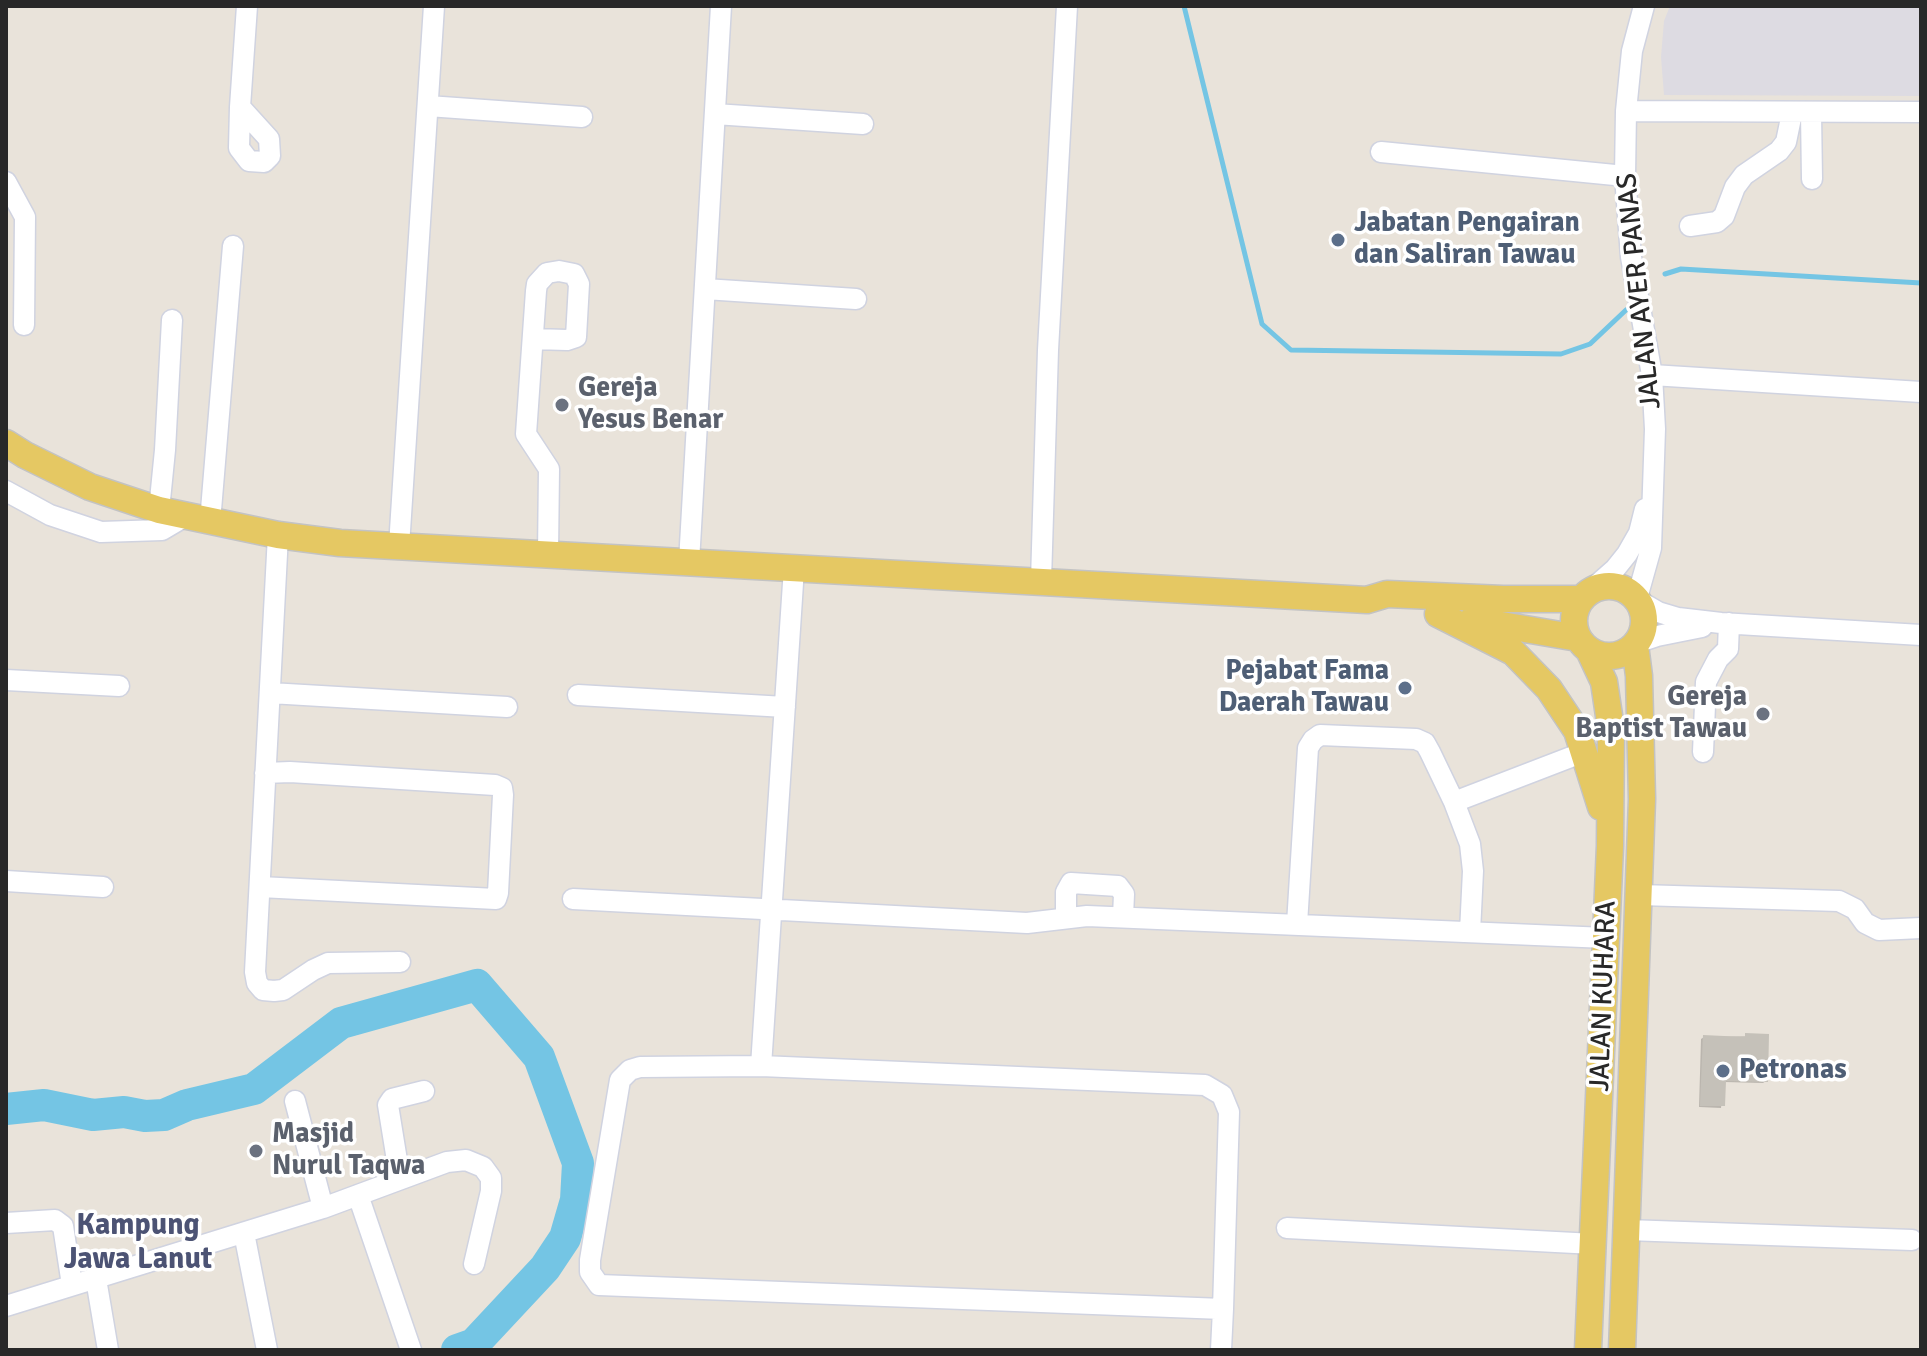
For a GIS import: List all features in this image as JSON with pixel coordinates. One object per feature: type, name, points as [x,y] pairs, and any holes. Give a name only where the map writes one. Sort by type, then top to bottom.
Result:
[{"type":"main road","points":[[6,443],[37,462],[90,487],[171,513],[278,535],[340,543],[1367,600],[1387,594],[1503,599],[1586,595]]},
{"type":"main road","points":[[1367,600],[1387,610],[1438,614],[1584,644],[1600,655],[1625,652],[1636,644],[1645,623],[1638,600],[1627,590],[1615,586],[1602,586],[1586,595],[1575,611],[1574,625],[1584,644]]},
{"type":"main road","points":[[1438,614],[1493,639],[1523,661],[1549,689],[1577,731],[1597,789],[1610,846]]},
{"type":"main road","name":"JALAN KUHARA","points":[[1584,644],[1599,668],[1608,697],[1611,729],[1610,846],[1588,1350]]},
{"type":"main road","name":"JALAN KUHARA","points":[[1622,1350],[1642,799],[1636,644]]},
{"type":"street","points":[[240,107],[247,6]]},
{"type":"street","points":[[399,546],[434,6]]},
{"type":"street","points":[[689,562],[721,6]]},
{"type":"street","points":[[1041,581],[1048,350],[1067,6]]},
{"type":"street","name":"JALAN AYER PANAS","points":[[1638,8],[1626,111],[1625,176],[1631,257],[1652,375],[1653,482],[1651,548],[1638,600]]},
{"type":"street","points":[[428,106],[582,117]]},
{"type":"street","points":[[1626,111],[1921,112]]},
{"type":"street","points":[[1802,113],[1812,179]]},
{"type":"street","points":[[1690,226],[1717,222],[1724,216],[1735,187],[1744,175],[1779,151],[1802,113]]},
{"type":"street","points":[[715,114],[863,124]]},
{"type":"street","points":[[1381,152],[1625,176]]},
{"type":"street","points":[[6,182],[25,217],[24,325]]},
{"type":"street","points":[[210,522],[233,246]]},
{"type":"street","points":[[705,289],[856,299]]},
{"type":"street","points":[[6,491],[50,515],[101,532],[162,530],[171,513],[165,450],[172,320]]},
{"type":"street","points":[[533,339],[526,434],[549,469],[548,554]]},
{"type":"street","points":[[1652,375],[1921,392]]},
{"type":"street","name":"JALAN AYER PANAS","points":[[1586,595],[1627,554],[1639,533],[1653,482]]},
{"type":"street","points":[[278,535],[255,972],[257,983],[263,990],[283,990],[328,963],[400,962]]},
{"type":"street","points":[[761,1066],[794,568]]},
{"type":"street","points":[[1638,600],[1658,612],[1678,618],[1921,635]]},
{"type":"street","points":[[1636,644],[1657,636],[1725,623]]},
{"type":"street","points":[[1703,752],[1706,682],[1718,659],[1728,649],[1725,623]]},
{"type":"street","points":[[6,680],[119,686]]},
{"type":"street","points":[[270,693],[507,707]]},
{"type":"street","points":[[578,695],[785,707]]},
{"type":"street","points":[[1297,924],[1308,748],[1313,740],[1320,735],[1416,739],[1425,743],[1454,802],[1470,844],[1473,871],[1470,932]]},
{"type":"street","points":[[1454,802],[1584,752]]},
{"type":"street","points":[[260,887],[496,899],[503,795],[502,788],[495,785],[265,773]]},
{"type":"street","points":[[6,881],[103,887]]},
{"type":"street","points":[[1066,918],[1066,892],[1071,883],[1118,886],[1124,894],[1123,917]]},
{"type":"street","points":[[1640,895],[1839,901],[1855,909],[1865,923],[1879,930],[1921,928]]},
{"type":"street","points":[[573,899],[1027,923],[1087,916],[1606,938]]},
{"type":"street","points":[[1221,1350],[1223,1309],[1229,1112],[1222,1095],[1205,1085],[761,1066],[640,1067],[630,1070],[620,1080],[590,1260],[590,1272],[599,1285],[1223,1309]]},
{"type":"street","points":[[400,1179],[388,1105],[392,1099],[424,1091]]},
{"type":"street","points":[[295,1101],[323,1208]]},
{"type":"street","points":[[6,1306],[323,1208],[447,1162],[466,1160],[483,1167],[491,1178],[491,1191],[474,1264]]},
{"type":"street","points":[[358,1195],[411,1350]]},
{"type":"street","points":[[6,1223],[55,1220],[63,1226],[72,1285]]},
{"type":"street","points":[[1287,1228],[1594,1244]]},
{"type":"street","points":[[1627,1230],[1912,1240]]},
{"type":"street","points":[[244,1233],[267,1350]]},
{"type":"street","points":[[96,1279],[108,1350]]},
{"type":"shaded area","points":[[1670,6],[1921,6],[1921,96],[1664,95],[1661,57],[1664,21]]},
{"type":"building","points":[[1745,1033],[1769,1034],[1768,1082],[1726,1081],[1725,1106],[1700,1106],[1703,1035],[1745,1037]]},
{"type":"waterway","points":[[1184,6],[1262,324],[1291,350],[1561,354],[1590,344],[1626,310]]},
{"type":"waterway","points":[[1665,274],[1681,269],[1921,283]]},
{"type":"waterway","points":[[6,1109],[44,1105],[93,1115],[124,1112],[145,1116],[164,1115],[187,1105],[254,1089],[341,1023],[477,985],[539,1057],[578,1163],[576,1200],[565,1238],[545,1268],[474,1344],[457,1350]]},
{"type":"place","name":"Jabatan Pengairan dan Saliran Tawau","points":[[1338,240]]},
{"type":"place","name":"Gereja Yesus Benar","points":[[562,405]]},
{"type":"place","name":"Pejabat Fama Daerah Tawau","points":[[1405,688]]},
{"type":"place","name":"Gereja Baptist Tawau","points":[[1763,714]]},
{"type":"place","name":"Petronas","points":[[1723,1071]]},
{"type":"place","name":"Masjid Nurul Taqwa","points":[[256,1151]]},
{"type":"district","name":"Kampung Jawa Lanut","points":[[138,1243]]}]
